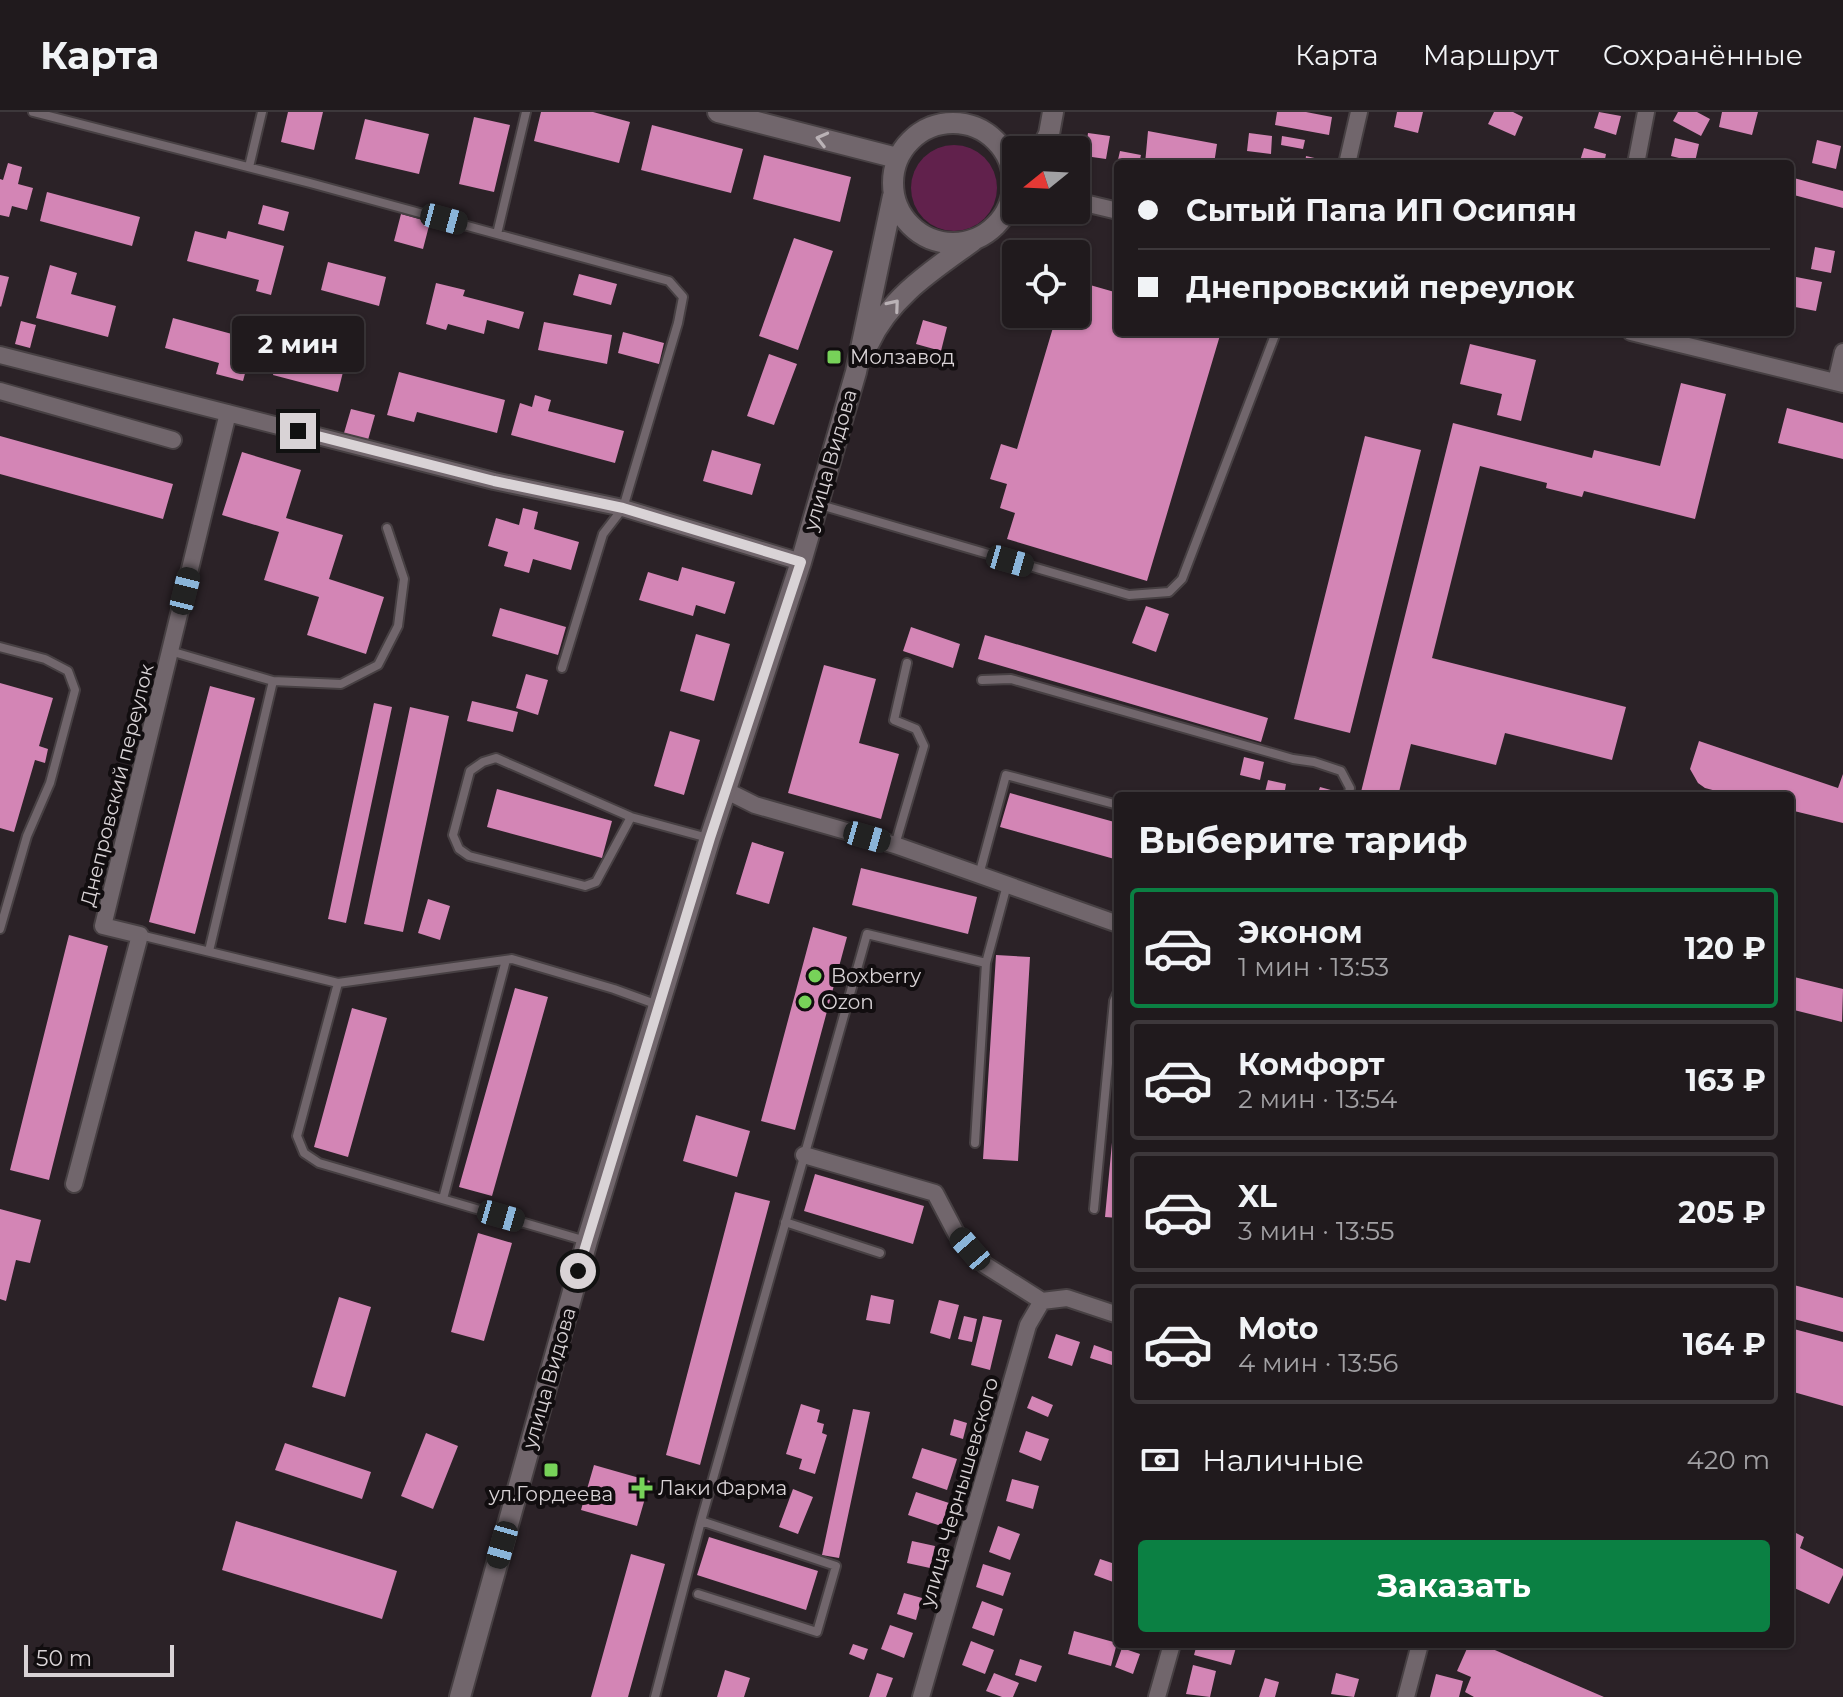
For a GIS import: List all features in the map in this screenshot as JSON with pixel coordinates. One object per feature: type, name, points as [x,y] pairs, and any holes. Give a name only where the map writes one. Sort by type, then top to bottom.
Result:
[{"type":"street","points":[[718,112],[897,158]]},
{"type":"street","points":[[1048,136],[1053,112]]},
{"type":"street","points":[[1348,160],[1359,112]]},
{"type":"street","points":[[1637,160],[1646,112]]},
{"type":"street","points":[[856,372],[893,196],[892,179],[897,158],[904,146],[932,125],[975,118],[1002,148]]},
{"type":"street","points":[[893,196],[900,213],[925,237],[950,243],[976,239]]},
{"type":"street","points":[[1090,204],[1114,210]]},
{"type":"street","points":[[856,372],[876,328],[901,297],[926,275],[991,230],[1002,218]]},
{"type":"street","points":[[1647,336],[1840,383],[1843,352]]},
{"type":"street","points":[[0,355],[494,481],[623,508],[801,562]]},
{"type":"street","name":"улица Видова","points":[[460,1697],[587,1241],[710,838],[801,562],[856,372]]},
{"type":"street","points":[[0,391],[173,440]]},
{"type":"street","name":"Днепровский переулок","points":[[140,935],[103,926],[228,413]]},
{"type":"street","points":[[727,791],[755,805],[895,845],[1114,923]]},
{"type":"street","points":[[74,1184],[140,935]]},
{"type":"street","points":[[804,1155],[935,1193],[956,1233],[985,1265],[1042,1301],[1067,1298],[1114,1314]]},
{"type":"street","name":"улица Чернышевского","points":[[921,1697],[1028,1325],[1042,1301]]},
{"type":"street","points":[[1157,1697],[1171,1648]]},
{"type":"street","points":[[1406,1697],[1419,1648]]},
{"type":"lane","points":[[33,112],[669,281],[683,297],[678,323],[623,508],[603,534],[562,668]]},
{"type":"lane","points":[[249,167],[262,112]]},
{"type":"lane","points":[[497,234],[526,112]]},
{"type":"lane","points":[[817,504],[1129,595],[1169,592],[1182,579],[1275,336]]},
{"type":"lane","points":[[170,651],[273,681],[341,684],[378,665],[398,626],[404,579],[387,528]]},
{"type":"lane","points":[[0,647],[45,659],[68,671],[75,690],[50,783],[27,836],[0,929]]},
{"type":"lane","points":[[895,845],[924,746],[916,729],[894,720],[907,663]]},
{"type":"lane","points":[[982,680],[1011,679],[1281,756],[1314,762],[1341,771],[1349,792]]},
{"type":"lane","points":[[209,951],[273,681]]},
{"type":"lane","points":[[631,817],[596,882],[585,886],[469,856],[459,849],[453,835],[470,771],[496,758],[631,817],[710,838]]},
{"type":"lane","points":[[979,875],[1006,775],[1114,804]]},
{"type":"lane","points":[[975,1143],[986,963],[1007,885]]},
{"type":"lane","points":[[655,1697],[701,1521],[867,934],[986,963]]},
{"type":"lane","points":[[140,935],[338,983],[512,959],[599,984],[659,1006]]},
{"type":"lane","points":[[443,1199],[506,960]]},
{"type":"lane","points":[[338,983],[297,1136],[304,1153],[319,1163],[587,1241]]},
{"type":"lane","points":[[1094,1209],[1114,1001]]},
{"type":"lane","points":[[785,1222],[880,1253]]},
{"type":"lane","points":[[698,1594],[817,1632],[836,1566],[701,1521]]},
{"type":"shaded area","points":[[946,145],[962,145],[985,157],[994,171],[997,188],[994,205],[985,219],[962,231],[946,231],[930,224],[918,212],[911,196],[911,180],[918,164],[930,152]]},
{"type":"building","points":[[288,112],[323,112],[314,150],[281,142]]},
{"type":"building","points":[[541,112],[593,112],[630,122],[619,163],[534,141]]},
{"type":"building","points":[[1277,112],[1306,112],[1332,117],[1329,135],[1275,125]]},
{"type":"building","points":[[1397,112],[1423,112],[1418,133],[1394,127]]},
{"type":"building","points":[[1494,112],[1513,112],[1523,117],[1515,136],[1488,124]]},
{"type":"building","points":[[1599,112],[1621,116],[1616,135],[1594,128]]},
{"type":"building","points":[[1678,112],[1697,112],[1710,119],[1701,136],[1673,121]]},
{"type":"building","points":[[1722,112],[1758,112],[1752,135],[1719,127]]},
{"type":"building","points":[[474,117],[510,125],[494,192],[459,184]]},
{"type":"building","points":[[365,119],[429,134],[419,174],[355,159]]},
{"type":"building","points":[[652,125],[743,149],[731,193],[641,170]]},
{"type":"building","points":[[1148,131],[1217,144],[1215,160],[1145,160]]},
{"type":"building","points":[[1088,133],[1110,136],[1106,159],[1090,157]]},
{"type":"building","points":[[1249,133],[1272,136],[1271,154],[1247,151]]},
{"type":"building","points":[[1282,136],[1305,140],[1303,149],[1281,145]]},
{"type":"building","points":[[1675,138],[1699,144],[1695,160],[1671,156]]},
{"type":"building","points":[[1817,140],[1841,146],[1836,169],[1812,163]]},
{"type":"building","points":[[1584,148],[1606,154],[1605,160],[1580,160]]},
{"type":"building","points":[[1120,151],[1141,155],[1140,160],[1118,160]]},
{"type":"building","points":[[764,155],[851,177],[840,222],[753,199]]},
{"type":"building","points":[[8,163],[22,167],[18,184],[33,188],[27,210],[12,206],[9,217],[0,215],[0,179],[3,180]]},
{"type":"building","points":[[1794,178],[1843,191],[1843,208],[1794,195]]},
{"type":"building","points":[[47,192],[140,217],[132,246],[40,221]]},
{"type":"building","points":[[263,205],[289,212],[284,231],[258,224]]},
{"type":"building","points":[[401,214],[430,222],[423,249],[394,241]]},
{"type":"building","points":[[195,231],[226,239],[228,231],[284,246],[271,295],[256,291],[259,280],[187,261]]},
{"type":"building","points":[[794,238],[833,251],[798,350],[759,336]]},
{"type":"building","points":[[1815,247],[1835,251],[1831,273],[1811,269]]},
{"type":"building","points":[[328,262],[386,277],[379,306],[321,290]]},
{"type":"building","points":[[50,265],[77,273],[71,294],[116,306],[108,337],[36,318]]},
{"type":"building","points":[[579,274],[617,284],[611,305],[573,295]]},
{"type":"building","points":[[0,275],[9,277],[1,307],[0,306]]},
{"type":"building","points":[[1794,277],[1822,282],[1816,311],[1794,307]]},
{"type":"building","points":[[436,283],[465,290],[463,296],[524,312],[519,329],[487,320],[484,334],[448,324],[446,330],[426,324]]},
{"type":"building","points":[[1090,285],[1114,292],[1114,336],[1220,336],[1147,581],[1007,539],[1015,513],[1000,508],[1007,484],[990,479],[1001,444],[1017,449],[1053,328],[1090,328]]},
{"type":"building","points":[[173,318],[254,340],[243,381],[216,374],[219,363],[165,348]]},
{"type":"building","points":[[923,320],[947,327],[941,351],[916,344]]},
{"type":"building","points":[[21,321],[36,325],[30,348],[15,344]]},
{"type":"building","points":[[544,322],[612,335],[607,364],[538,350]]},
{"type":"building","points":[[623,332],[664,343],[659,364],[618,353]]},
{"type":"building","points":[[271,340],[346,360],[338,392],[273,375],[276,362],[266,359]]},
{"type":"building","points":[[1470,344],[1536,360],[1521,421],[1497,415],[1502,394],[1460,384]]},
{"type":"building","points":[[769,354],[797,364],[774,425],[747,416]]},
{"type":"building","points":[[399,372],[505,400],[497,433],[417,412],[414,422],[387,415]]},
{"type":"building","points":[[1681,383],[1726,394],[1695,519],[1584,491],[1582,497],[1546,488],[1547,483],[1480,466],[1432,658],[1626,707],[1612,760],[1505,733],[1496,765],[1411,744],[1399,792],[1361,792],[1453,423],[1592,458],[1594,450],[1660,466]]},
{"type":"building","points":[[535,395],[551,400],[548,411],[624,431],[615,463],[511,435],[520,403],[532,407]]},
{"type":"building","points":[[1787,408],[1843,423],[1843,459],[1778,443]]},
{"type":"building","points":[[351,409],[375,415],[368,440],[344,433]]},
{"type":"building","points":[[0,436],[173,484],[163,519],[0,474]]},
{"type":"building","points":[[1365,436],[1421,450],[1350,733],[1294,719]]},
{"type":"building","points":[[712,450],[761,464],[752,495],[703,481]]},
{"type":"building","points":[[242,452],[301,470],[286,518],[343,535],[329,579],[384,597],[366,654],[307,635],[319,597],[264,580],[279,532],[222,515]]},
{"type":"building","points":[[523,508],[538,512],[534,529],[579,542],[571,570],[533,559],[529,573],[504,566],[508,552],[488,546],[496,518],[519,525]]},
{"type":"building","points":[[682,567],[735,582],[725,614],[696,605],[693,616],[639,600],[648,572],[678,581]]},
{"type":"building","points":[[1146,606],[1169,614],[1156,652],[1132,643]]},
{"type":"building","points":[[500,608],[566,627],[558,655],[492,636]]},
{"type":"building","points":[[911,627],[960,644],[953,668],[903,651]]},
{"type":"building","points":[[696,634],[730,644],[714,701],[680,691]]},
{"type":"building","points":[[985,635],[1268,718],[1261,742],[978,659]]},
{"type":"building","points":[[824,665],[876,679],[859,743],[899,754],[881,819],[788,793]]},
{"type":"building","points":[[526,674],[548,680],[538,715],[516,708]]},
{"type":"building","points":[[0,683],[53,698],[39,746],[48,749],[45,763],[35,760],[14,832],[0,828]]},
{"type":"building","points":[[210,686],[255,698],[195,934],[149,922]]},
{"type":"building","points":[[472,701],[518,712],[513,732],[467,721]]},
{"type":"building","points":[[374,703],[392,707],[346,923],[328,919]]},
{"type":"building","points":[[410,707],[449,716],[403,932],[364,924]]},
{"type":"building","points":[[670,731],[700,740],[684,795],[654,786]]},
{"type":"building","points":[[1699,741],[1838,788],[1843,774],[1843,823],[1794,811],[1794,792],[1720,792],[1705,788],[1690,769]]},
{"type":"building","points":[[1244,757],[1264,762],[1260,780],[1240,775]]},
{"type":"building","points":[[1268,780],[1286,784],[1285,792],[1265,792]]},
{"type":"building","points":[[1320,787],[1338,792],[1318,792]]},
{"type":"building","points":[[497,789],[612,821],[602,858],[487,827]]},
{"type":"building","points":[[1010,793],[1114,822],[1114,859],[1000,827]]},
{"type":"building","points":[[752,842],[784,852],[769,904],[736,894]]},
{"type":"building","points":[[861,868],[977,897],[968,934],[852,905]]},
{"type":"building","points":[[428,899],[450,906],[440,940],[418,933]]},
{"type":"building","points":[[813,927],[847,937],[795,1130],[761,1121]]},
{"type":"building","points":[[69,935],[108,946],[49,1180],[10,1170]]},
{"type":"building","points":[[996,955],[1030,957],[1018,1161],[983,1159]]},
{"type":"building","points":[[1794,977],[1843,989],[1842,1022],[1794,1010]]},
{"type":"building","points":[[515,988],[548,997],[492,1196],[459,1187]]},
{"type":"building","points":[[352,1008],[387,1018],[348,1157],[314,1147]]},
{"type":"building","points":[[696,1115],[750,1131],[737,1177],[683,1161]]},
{"type":"building","points":[[1114,1121],[1114,1218],[1105,1217]]},
{"type":"building","points":[[815,1174],[924,1206],[913,1244],[804,1211]]},
{"type":"building","points":[[735,1192],[770,1201],[700,1465],[666,1455]]},
{"type":"building","points":[[0,1209],[41,1220],[30,1263],[16,1260],[6,1301],[0,1299]]},
{"type":"building","points":[[478,1233],[512,1243],[484,1341],[451,1332]]},
{"type":"building","points":[[1794,1285],[1843,1298],[1843,1332],[1794,1319]]},
{"type":"building","points":[[871,1295],[894,1300],[890,1324],[866,1320]]},
{"type":"building","points":[[339,1297],[371,1307],[345,1397],[312,1387]]},
{"type":"building","points":[[939,1300],[959,1305],[950,1339],[930,1333]]},
{"type":"building","points":[[964,1316],[977,1319],[972,1342],[958,1339]]},
{"type":"building","points":[[983,1316],[1002,1320],[990,1370],[971,1365]]},
{"type":"building","points":[[1794,1329],[1843,1342],[1843,1406],[1794,1392]]},
{"type":"building","points":[[1056,1334],[1080,1342],[1072,1366],[1048,1358]]},
{"type":"building","points":[[1094,1345],[1114,1352],[1112,1365],[1090,1358]]},
{"type":"building","points":[[1032,1396],[1053,1405],[1048,1417],[1027,1408]]},
{"type":"building","points":[[801,1404],[820,1410],[817,1422],[824,1424],[822,1433],[827,1435],[815,1474],[799,1469],[802,1459],[786,1454]]},
{"type":"building","points":[[853,1409],[870,1412],[839,1558],[822,1555]]},
{"type":"building","points":[[954,1419],[967,1423],[963,1439],[950,1435]]},
{"type":"building","points":[[1026,1431],[1049,1439],[1041,1461],[1019,1452]]},
{"type":"building","points":[[426,1433],[458,1446],[433,1509],[401,1496]]},
{"type":"building","points":[[285,1443],[371,1472],[362,1499],[275,1470]]},
{"type":"building","points":[[922,1448],[957,1459],[947,1490],[912,1478]]},
{"type":"building","points":[[594,1465],[650,1481],[637,1526],[581,1510]]},
{"type":"building","points":[[1012,1479],[1039,1486],[1033,1509],[1006,1501]]},
{"type":"building","points":[[793,1489],[813,1497],[798,1534],[779,1527]]},
{"type":"building","points":[[916,1492],[949,1503],[941,1526],[908,1515]]},
{"type":"building","points":[[236,1521],[397,1571],[382,1619],[222,1570]]},
{"type":"building","points":[[998,1526],[1020,1534],[1010,1560],[989,1552]]},
{"type":"building","points":[[1794,1532],[1804,1537],[1800,1548],[1843,1569],[1829,1604],[1794,1588]]},
{"type":"building","points":[[709,1537],[818,1571],[806,1610],[697,1575]]},
{"type":"building","points":[[912,1541],[935,1546],[930,1568],[907,1563]]},
{"type":"building","points":[[631,1554],[665,1564],[628,1697],[591,1697]]},
{"type":"building","points":[[1100,1559],[1114,1564],[1114,1582],[1094,1575]]},
{"type":"building","points":[[983,1564],[1011,1573],[1003,1596],[976,1587]]},
{"type":"building","points":[[904,1593],[922,1598],[916,1620],[897,1614]]},
{"type":"building","points":[[982,1601],[1003,1609],[994,1636],[972,1628]]},
{"type":"building","points":[[890,1625],[913,1633],[904,1658],[881,1649]]},
{"type":"building","points":[[1074,1631],[1114,1642],[1116,1648],[1111,1666],[1068,1654]]},
{"type":"building","points":[[971,1641],[994,1650],[985,1674],[962,1665]]},
{"type":"building","points":[[853,1644],[868,1649],[864,1660],[849,1654]]},
{"type":"building","points":[[1122,1648],[1140,1654],[1133,1674],[1115,1667]]},
{"type":"building","points":[[1196,1648],[1236,1648],[1231,1665],[1194,1655]]},
{"type":"building","points":[[1467,1648],[1490,1648],[1604,1697],[1474,1697],[1465,1692],[1471,1677],[1457,1671]]},
{"type":"building","points":[[1020,1659],[1042,1666],[1036,1682],[1015,1675]]},
{"type":"building","points":[[1193,1665],[1216,1671],[1210,1697],[1186,1694]]},
{"type":"building","points":[[725,1670],[750,1678],[744,1697],[717,1697]]},
{"type":"building","points":[[877,1673],[893,1678],[886,1697],[869,1697]]},
{"type":"building","points":[[994,1673],[1019,1683],[1013,1697],[986,1691]]},
{"type":"building","points":[[1336,1673],[1359,1679],[1354,1697],[1331,1694]]},
{"type":"building","points":[[1436,1674],[1463,1681],[1459,1697],[1430,1697]]},
{"type":"building","points":[[1265,1678],[1279,1682],[1275,1697],[1259,1697]]},
{"type":"place","name":"Молзавод","points":[[834,357]]},
{"type":"place","name":"Boxberry","points":[[815,976]]},
{"type":"place","name":"Ozon","points":[[805,1002]]},
{"type":"place","name":"ул.Гордеева","points":[[551,1470]]},
{"type":"place","name":"Лаки Фарма","points":[[642,1488]]},
{"type":"route","points":[[298,431],[494,481],[623,508],[801,562],[710,838],[578,1271]]}]
